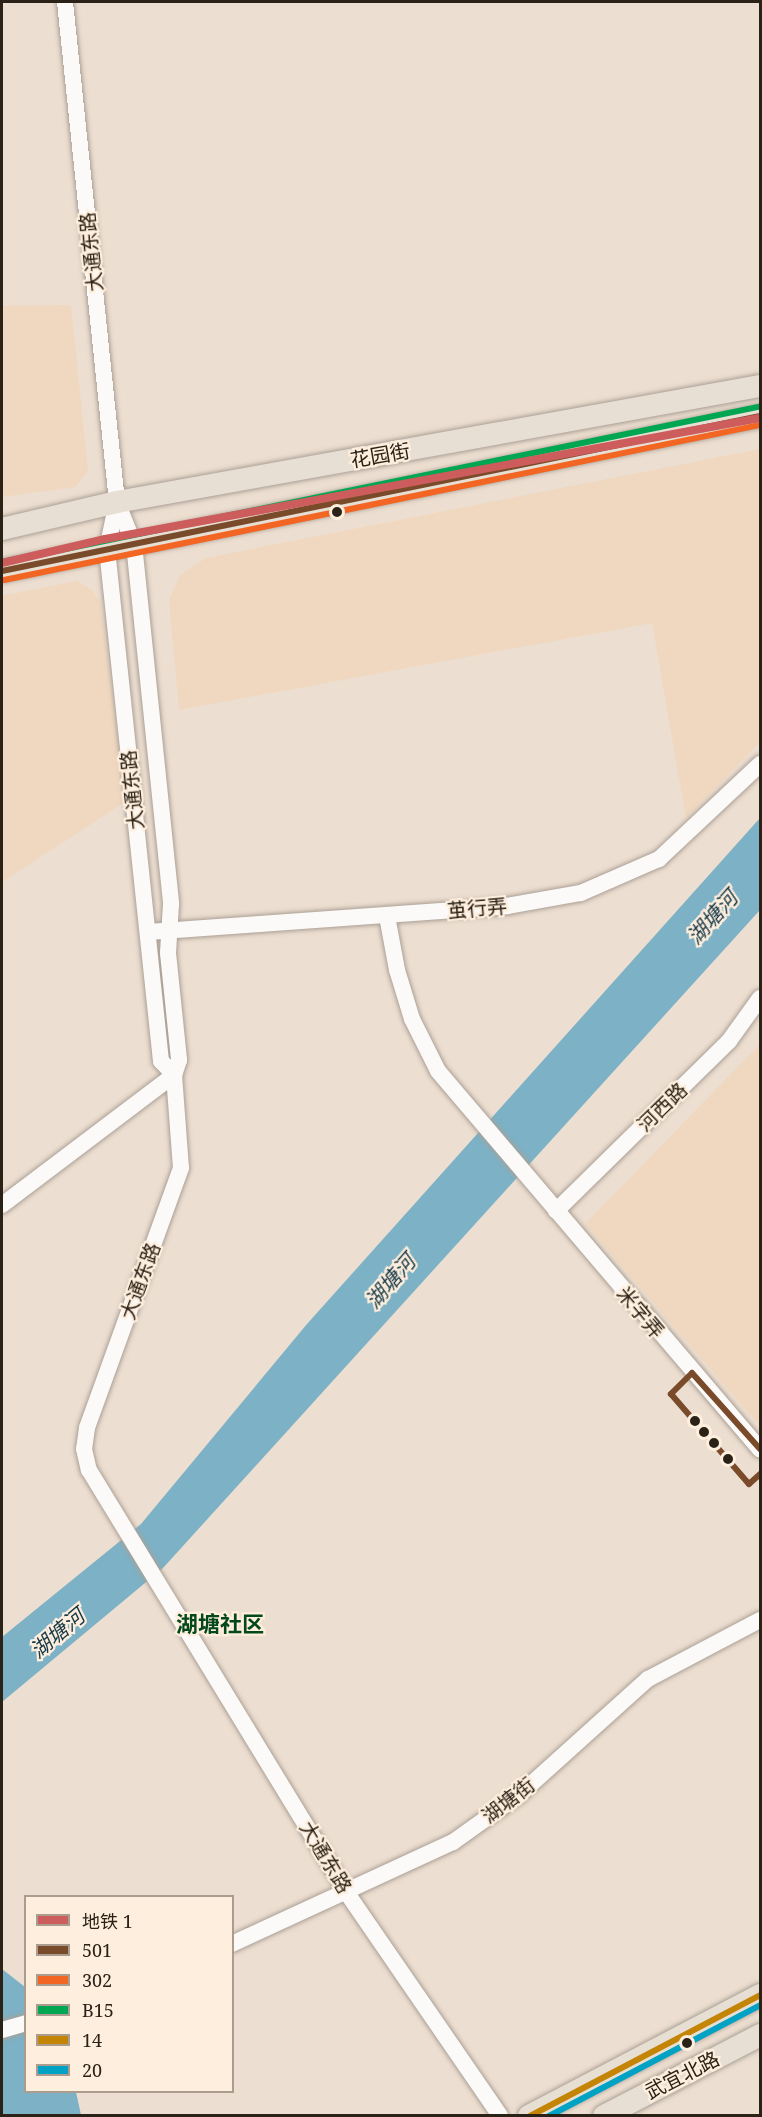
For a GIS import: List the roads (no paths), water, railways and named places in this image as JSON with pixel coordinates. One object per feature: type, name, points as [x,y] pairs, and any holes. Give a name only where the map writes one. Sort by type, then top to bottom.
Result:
[{"type":"main road","name":"花园街","points":[[2,529],[117,502],[760,386]]},
{"type":"main road","name":"花园街","points":[[2,571],[760,416]]},
{"type":"main road","name":"武宜北路","points":[[529,2115],[760,1995]]},
{"type":"main road","name":"武宜北路","points":[[604,2115],[760,2036]]},
{"type":"street","name":"大通东路","points":[[65,2],[117,502],[134,544],[171,904],[168,953],[179,1060],[174,1075],[181,1168],[87,1428],[84,1449],[88,1470],[165,1590],[347,1893],[500,2115]]},
{"type":"street","name":"大通东路","points":[[117,502],[107,549],[161,1061],[174,1075]]},
{"type":"street","name":"茧行弄","points":[[148,932],[507,906],[581,893],[659,859],[760,764]]},
{"type":"street","name":"米字弄","points":[[387,916],[397,970],[412,1019],[438,1071],[760,1449]]},
{"type":"street","name":"河西路","points":[[556,1211],[729,1041],[760,998]]},
{"type":"street","points":[[2,1205],[174,1075]]},
{"type":"street","name":"湖塘街","points":[[234,1943],[347,1893],[453,1842],[519,1795],[648,1679],[760,1620]]},
{"type":"street","points":[[2,2030],[24,2024]]},
{"type":"water","name":"湖塘河","points":[[760,818],[760,910],[163,1568],[2,1702],[2,1637],[141,1524],[307,1324]]},
{"type":"water","points":[[2,1969],[24,1986],[24,2093],[76,2093],[81,2115],[2,2115]]},
{"type":"metro line","name":"1","points":[[2,563],[105,539],[760,418]]},
{"type":"district","name":"湖塘社区","points":[[220,1624]]}]
